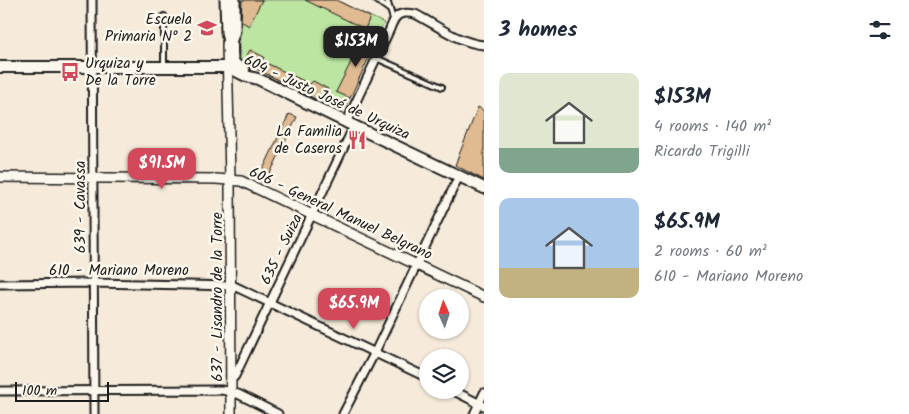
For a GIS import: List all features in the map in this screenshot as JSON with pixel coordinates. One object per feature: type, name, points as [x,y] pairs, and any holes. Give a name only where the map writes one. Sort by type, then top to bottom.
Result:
[{"type":"main road","points":[[230,45],[234,64],[258,79]]},
{"type":"main road","name":"604 - Justo José de Urquiza","points":[[0,67],[228,67],[246,76],[258,79],[484,188]]},
{"type":"street","name":"639 - Cavassa","points":[[92,0],[94,414]]},
{"type":"street","name":"637 - Lisandro de la Torre","points":[[224,0],[225,32],[230,45]]},
{"type":"street","points":[[230,0],[230,45]]},
{"type":"street","name":"637 - Lisandro de la Torre","points":[[231,414],[228,67],[230,45],[236,32],[236,0]]},
{"type":"street","points":[[394,19],[399,14],[414,14],[457,37],[484,45]]},
{"type":"street","name":"635 - Suiza","points":[[230,381],[235,376],[312,215],[376,58],[394,19]]},
{"type":"street","name":"606 - General Manuel Belgrano","points":[[0,176],[241,180],[484,297]]},
{"type":"street","points":[[343,414],[375,352],[458,176]]},
{"type":"street","name":"610 - Mariano Moreno","points":[[0,284],[230,285],[419,374]]},
{"type":"street","points":[[0,391],[222,390],[231,392],[278,414]]},
{"type":"street","points":[[474,414],[482,404],[484,393]]},
{"type":"street","points":[[469,398],[482,404]]},
{"type":"lane","points":[[376,0],[390,10]]},
{"type":"lane","points":[[387,0],[394,19]]},
{"type":"lane","points":[[164,16],[164,67]]},
{"type":"lane","points":[[376,58],[442,88]]},
{"type":"green space","points":[[239,0],[336,0],[384,23],[345,108],[342,106],[339,110],[242,62],[240,59]]},
{"type":"building","points":[[242,0],[262,0],[249,26],[241,21]]},
{"type":"building","points":[[305,0],[336,0],[370,17],[365,29]]},
{"type":"building","points":[[364,36],[376,42],[350,98],[336,92]]},
{"type":"building","points":[[250,50],[264,57],[262,61],[310,84],[313,81],[328,89],[321,102],[243,62]]},
{"type":"building","points":[[478,107],[484,111],[484,180],[455,165]]},
{"type":"building","points":[[289,114],[297,117],[265,184],[258,180]]},
{"type":"building","points":[[156,153],[164,153],[163,172],[156,172]]},
{"type":"place","name":"Escuela Primaria N° 2","points":[[207,28]]},
{"type":"place","name":"Urquiza y De la Torre","points":[[70,72]]},
{"type":"place","name":"La Familia de Caseros","points":[[357,140]]}]
